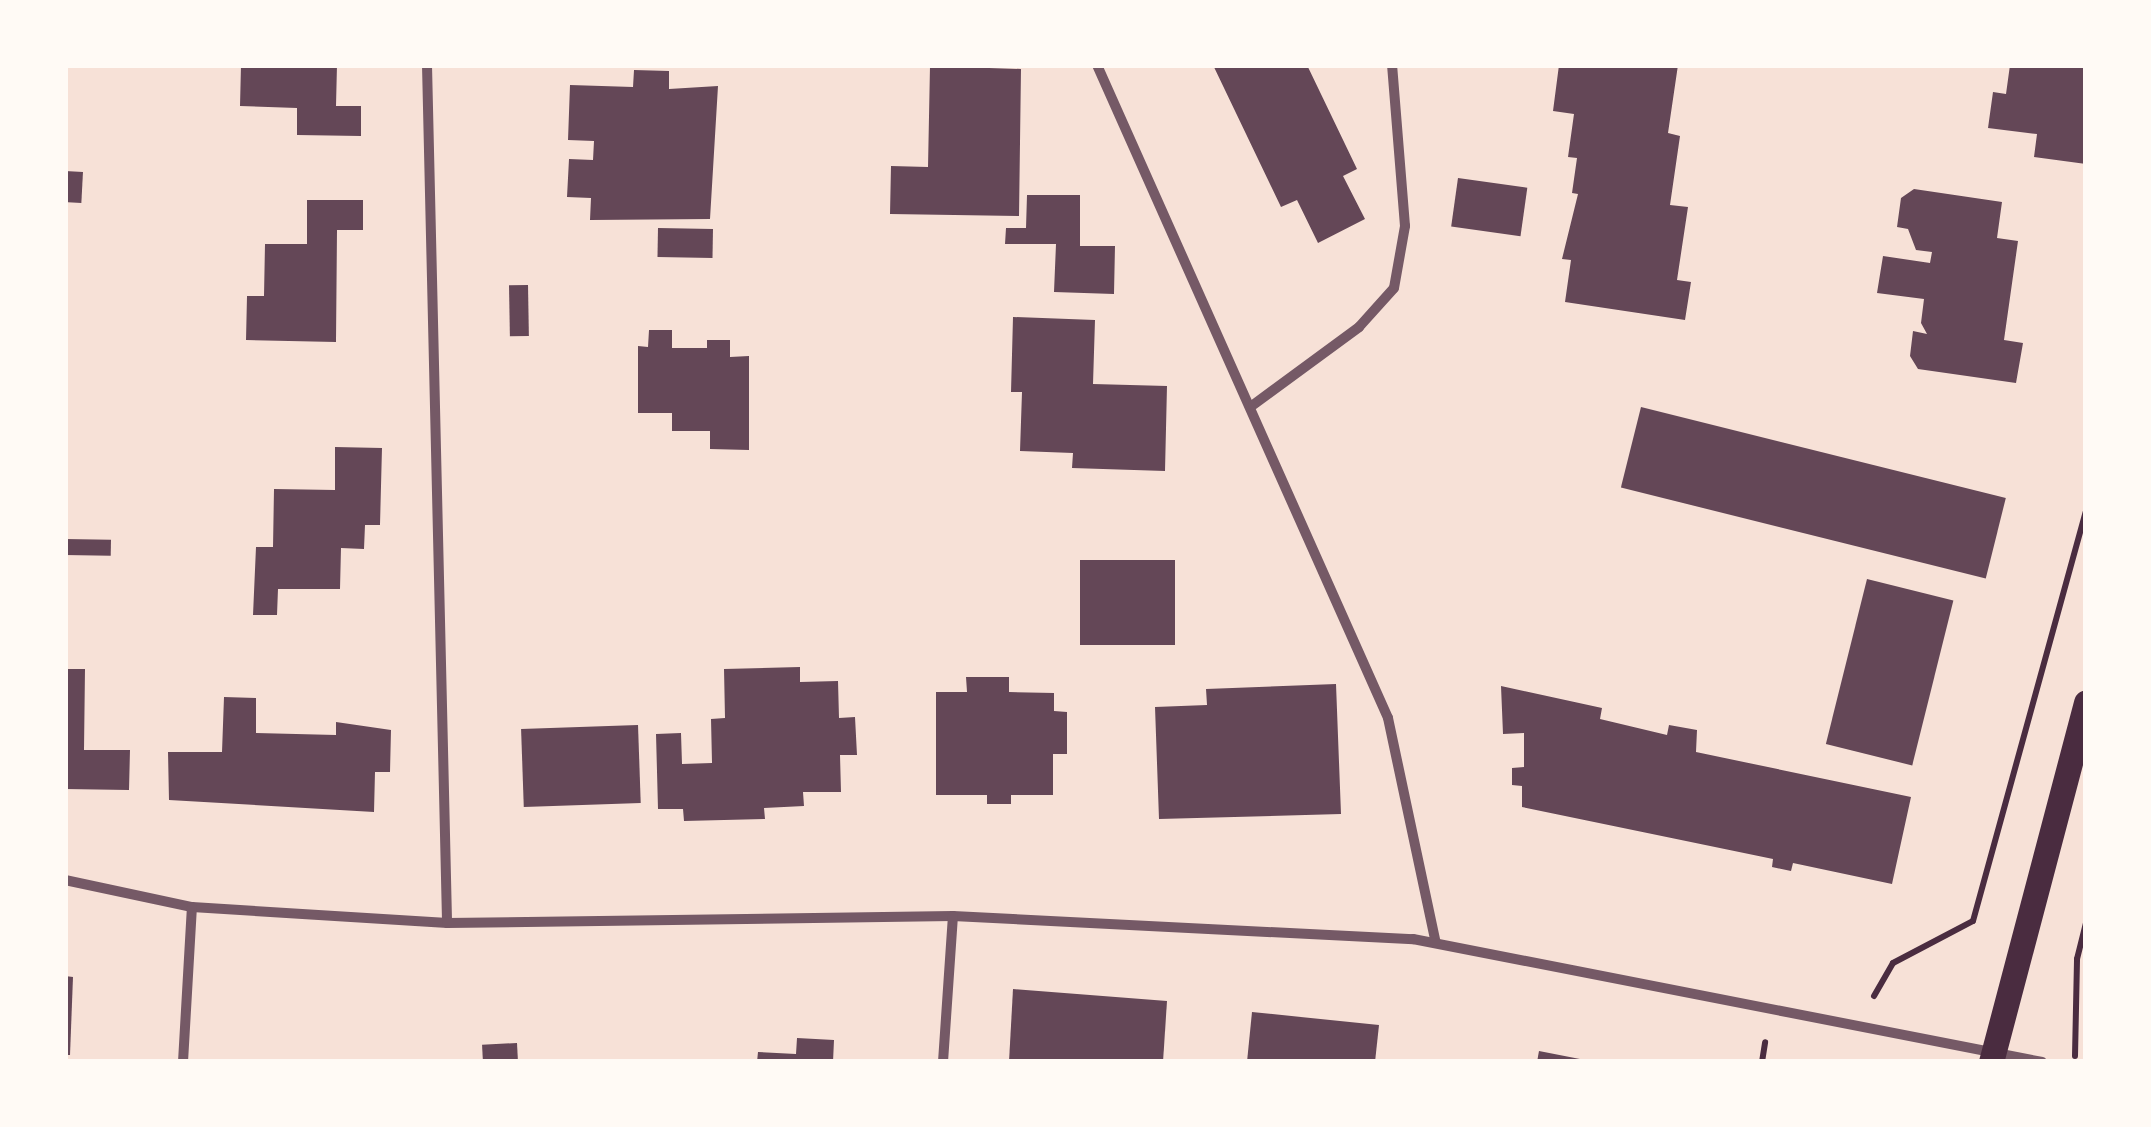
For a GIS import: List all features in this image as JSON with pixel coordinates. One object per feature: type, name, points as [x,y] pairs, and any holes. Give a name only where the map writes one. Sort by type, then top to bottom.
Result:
[{"type":"main road","points":[[1992,1056],[2086,702]]},
{"type":"street","points":[[427,65],[447,922]]},
{"type":"street","points":[[1096,65],[1252,405],[1388,718],[1436,943]]},
{"type":"street","points":[[1252,405],[1359,326],[1394,288],[1405,226],[1392,65]]},
{"type":"street","points":[[65,880],[192,907],[447,922],[953,916],[1436,943],[1868,1026],[1992,1056],[2042,1062]]},
{"type":"street","points":[[184,1062],[192,907]]},
{"type":"street","points":[[943,1062],[953,916]]},
{"type":"path","points":[[1868,1026],[1876,984],[1893,963],[1972,921],[2086,512]]},
{"type":"path","points":[[2073,1062],[2077,959],[2086,922]]},
{"type":"path","points":[[1762,1062],[1765,1047]]},
{"type":"building","points":[[241,65],[337,65],[336,106],[361,106],[361,136],[297,135],[297,108],[240,106]]},
{"type":"building","points":[[1213,65],[1307,65],[1357,169],[1343,176],[1365,219],[1318,243],[1297,200],[1281,207]]},
{"type":"building","points":[[1559,65],[1678,65],[1668,133],[1680,136],[1670,205],[1688,207],[1677,280],[1691,282],[1685,320],[1565,302],[1571,260],[1562,259],[1578,194],[1572,193],[1577,158],[1568,157],[1574,114],[1553,111]]},
{"type":"building","points":[[2010,65],[2086,65],[2086,164],[2034,157],[2037,134],[1988,128],[1993,92],[2006,94]]},
{"type":"building","points":[[930,66],[1021,69],[1019,216],[890,214],[891,166],[928,167]]},
{"type":"building","points":[[634,70],[669,71],[669,89],[718,86],[710,219],[590,220],[591,198],[567,197],[569,159],[593,160],[594,141],[568,140],[570,85],[633,87]]},
{"type":"building","points":[[65,171],[83,172],[81,203],[65,202]]},
{"type":"building","points":[[1458,178],[1527,188],[1520,236],[1451,227]]},
{"type":"building","points":[[1914,189],[2002,202],[1997,238],[2018,241],[2004,340],[2023,343],[2016,383],[1918,369],[1910,356],[1913,331],[1927,334],[1921,323],[1924,299],[1877,293],[1883,256],[1930,263],[1932,252],[1916,250],[1908,229],[1897,227],[1901,198]]},
{"type":"building","points":[[1027,195],[1080,195],[1080,246],[1115,246],[1114,294],[1054,292],[1056,244],[1005,244],[1006,228],[1026,228]]},
{"type":"building","points":[[307,200],[363,200],[363,230],[337,230],[336,342],[246,340],[247,296],[264,296],[265,244],[307,244]]},
{"type":"building","points":[[658,228],[713,229],[712,258],[657,257]]},
{"type":"building","points":[[509,285],[528,285],[529,336],[510,336]]},
{"type":"building","points":[[1013,317],[1095,320],[1093,384],[1167,386],[1165,471],[1072,468],[1073,453],[1020,451],[1022,392],[1011,392]]},
{"type":"building","points":[[649,330],[672,330],[672,348],[707,348],[707,340],[730,340],[730,357],[749,356],[749,450],[710,449],[710,431],[672,431],[672,413],[638,413],[638,346],[648,347]]},
{"type":"building","points":[[1641,407],[2006,498],[1986,578],[1621,488]]},
{"type":"building","points":[[335,447],[382,448],[380,525],[365,525],[364,549],[341,548],[340,589],[278,589],[277,615],[253,615],[256,547],[273,547],[274,489],[335,490]]},
{"type":"building","points":[[65,539],[111,540],[111,556],[65,555]]},
{"type":"building","points":[[1080,560],[1175,560],[1175,645],[1080,645]]},
{"type":"building","points":[[1867,579],[1953,601],[1912,765],[1826,744]]},
{"type":"building","points":[[800,667],[800,682],[838,681],[839,718],[855,717],[857,755],[840,755],[841,792],[803,792],[804,806],[764,808],[765,819],[684,821],[683,809],[658,809],[656,734],[681,733],[682,764],[712,763],[711,719],[725,718],[724,669]]},
{"type":"building","points":[[65,669],[85,669],[84,750],[130,750],[129,790],[65,789]]},
{"type":"building","points":[[966,677],[1009,677],[1009,692],[1054,693],[1054,711],[1067,712],[1067,754],[1053,754],[1053,795],[1011,795],[1011,804],[987,804],[987,795],[936,795],[936,692],[967,692]]},
{"type":"building","points":[[1336,684],[1341,814],[1159,819],[1155,707],[1207,705],[1206,689]]},
{"type":"building","points":[[1501,686],[1602,708],[1600,719],[1667,735],[1669,725],[1697,730],[1696,752],[1911,797],[1892,884],[1793,863],[1791,871],[1772,867],[1773,859],[1522,807],[1522,786],[1512,785],[1512,768],[1524,767],[1524,733],[1503,734]]},
{"type":"building","points":[[224,697],[256,698],[256,733],[336,735],[336,722],[391,730],[390,772],[375,772],[374,812],[169,800],[168,752],[222,752]]},
{"type":"building","points":[[638,725],[641,803],[524,807],[521,729]]},
{"type":"building","points":[[65,976],[73,977],[70,1055],[65,1055]]},
{"type":"building","points":[[1013,989],[1167,1001],[1163,1062],[1009,1062]]},
{"type":"building","points":[[1252,1012],[1379,1025],[1375,1062],[1247,1062]]},
{"type":"building","points":[[797,1038],[834,1040],[833,1062],[757,1062],[758,1052],[796,1054]]},
{"type":"building","points":[[517,1043],[518,1062],[483,1062],[482,1045]]},
{"type":"building","points":[[1539,1051],[1585,1060],[1585,1062],[1537,1062]]}]
